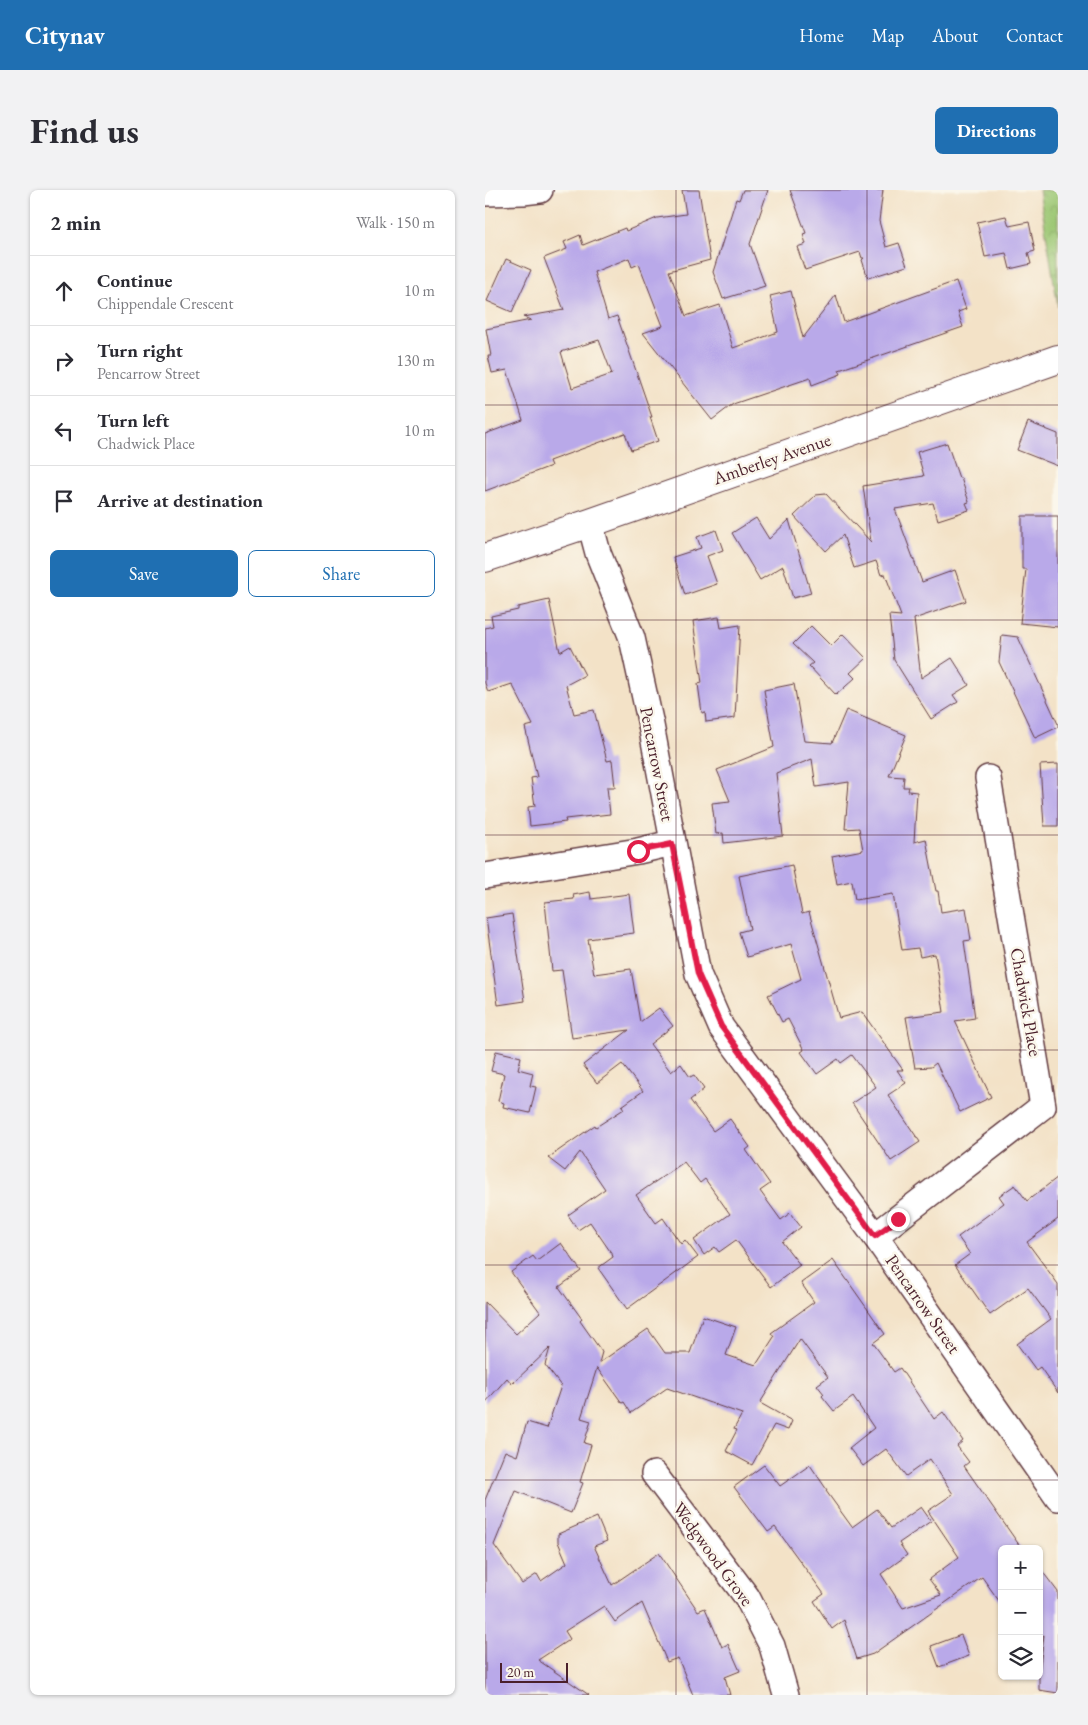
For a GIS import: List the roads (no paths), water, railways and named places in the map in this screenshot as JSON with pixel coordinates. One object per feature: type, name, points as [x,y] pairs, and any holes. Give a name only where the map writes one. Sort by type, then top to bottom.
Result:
[{"type":"street","points":[[485,193],[541,190]]},
{"type":"street","name":"Amberley Avenue","points":[[485,558],[590,523],[1058,358]]},
{"type":"street","name":"Pencarrow Street","points":[[590,523],[598,553],[632,638],[651,725],[698,974],[721,1026],[875,1236],[1058,1498]]},
{"type":"street","name":"Chadwick Place","points":[[875,1236],[1043,1106],[988,778]]},
{"type":"street","points":[[485,876],[672,844]]},
{"type":"street","name":"Wedgwood Grove","points":[[654,1474],[747,1597],[772,1646],[787,1695]]}]
